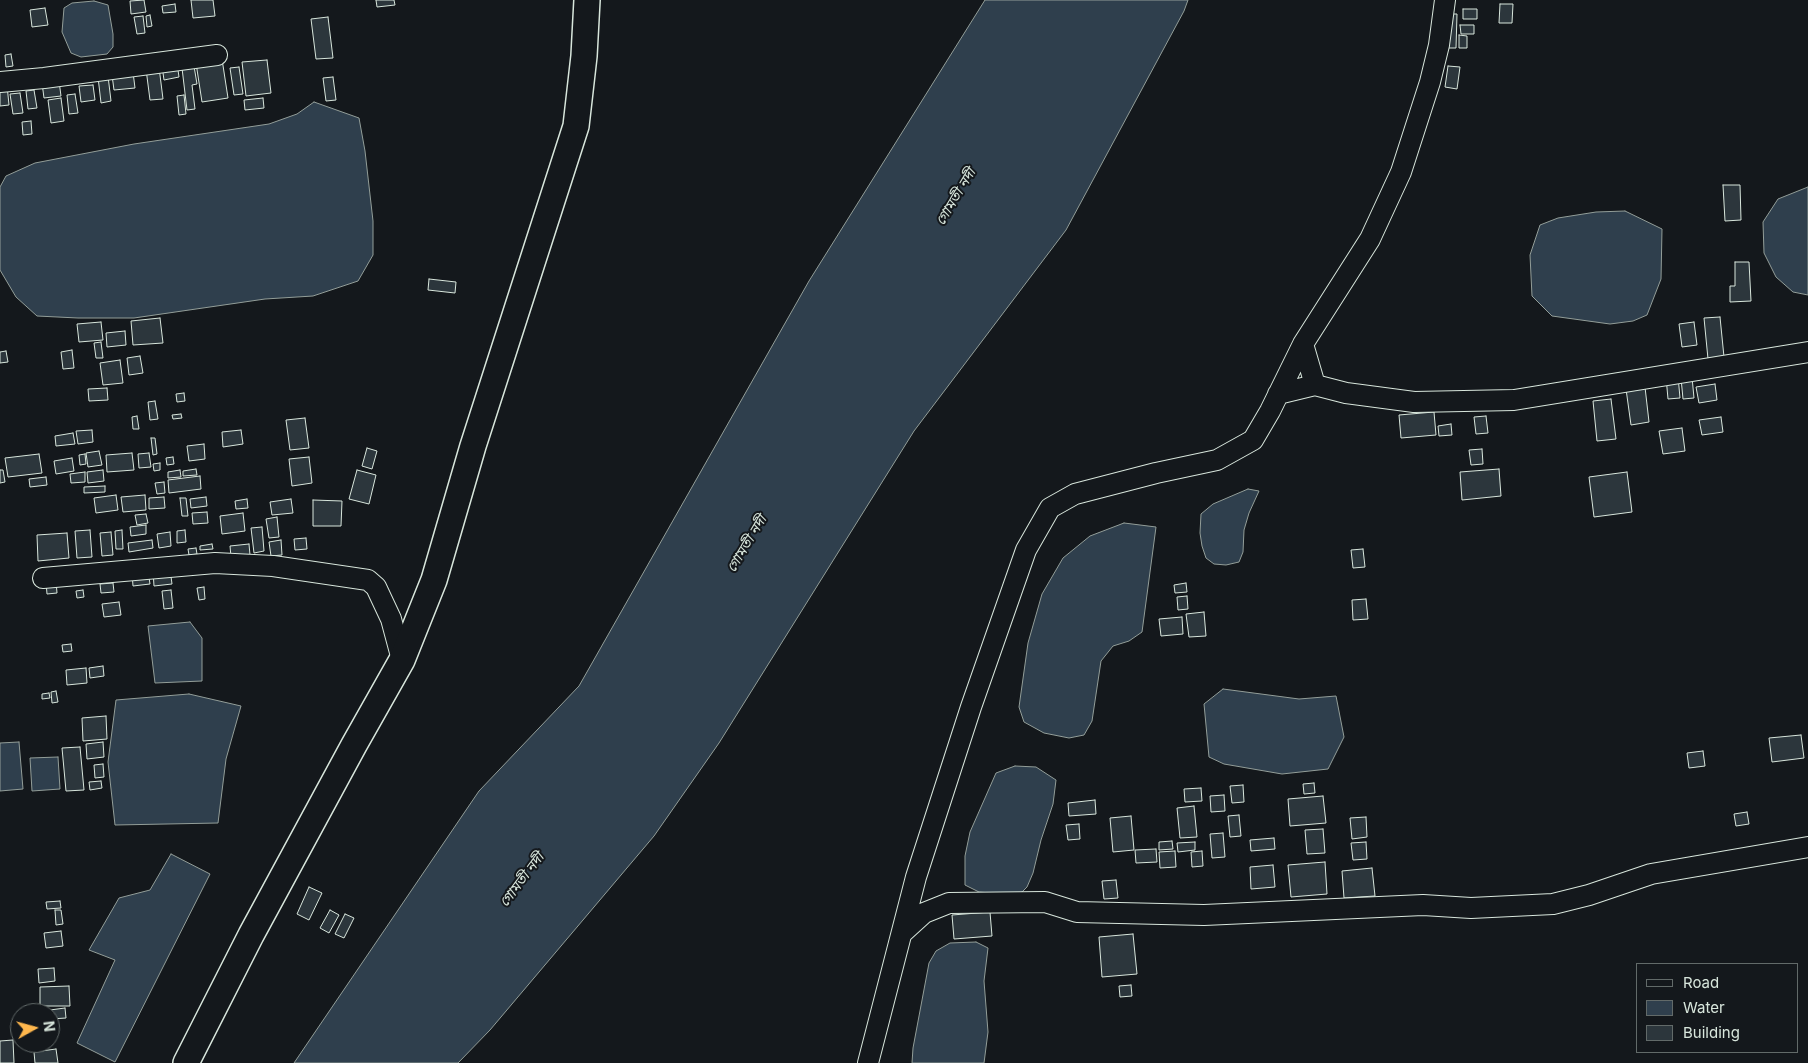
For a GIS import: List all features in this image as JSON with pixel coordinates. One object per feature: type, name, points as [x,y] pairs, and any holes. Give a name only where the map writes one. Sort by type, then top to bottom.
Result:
[{"type":"main road","points":[[186,1063],[256,927],[402,660],[434,580],[473,446],[576,126],[584,56],[587,0]]},
{"type":"street","points":[[868,1063],[916,877],[1026,550],[1050,508],[1075,494],[1156,473],[1217,460],[1253,440],[1303,344],[1370,239],[1400,172],[1430,82],[1437,54],[1445,0]]},
{"type":"street","points":[[0,82],[217,55]]},
{"type":"street","points":[[1303,344],[1315,385]]},
{"type":"street","points":[[1278,394],[1315,385],[1346,393],[1414,402],[1514,400],[1808,352]]},
{"type":"street","points":[[43,578],[215,563],[274,566],[368,580],[376,588],[390,619],[402,660]]},
{"type":"street","points":[[902,933],[924,912],[949,903],[1045,902],[1077,912],[1204,915],[1423,904],[1471,908],[1552,904],[1590,895],[1652,874],[1808,846]]},
{"type":"water","name":"গোমতী নদী","points":[[985,0],[1188,0],[1184,11],[1066,230],[914,431],[719,743],[654,836],[490,1030],[458,1063],[294,1063],[479,791],[579,686],[809,281]]},
{"type":"water","points":[[94,1],[108,5],[113,34],[113,47],[107,54],[81,57],[71,53],[62,32],[64,8],[72,3]]},
{"type":"water","points":[[314,102],[359,118],[365,151],[373,221],[373,255],[358,281],[313,296],[265,299],[134,318],[37,316],[16,297],[0,270],[0,187],[6,176],[35,163],[134,144],[269,124],[297,114]]},
{"type":"water","points":[[1808,187],[1808,295],[1793,292],[1776,277],[1764,253],[1763,222],[1778,199]]},
{"type":"water","points":[[1625,211],[1662,229],[1661,279],[1647,315],[1633,321],[1610,324],[1552,316],[1532,296],[1530,255],[1540,225],[1558,218],[1596,212]]},
{"type":"water","points":[[1248,489],[1259,491],[1244,530],[1243,552],[1239,562],[1226,565],[1214,564],[1206,558],[1202,546],[1200,533],[1201,514],[1213,504]]},
{"type":"water","points":[[1124,523],[1156,527],[1142,632],[1129,641],[1113,646],[1101,661],[1092,721],[1084,735],[1069,738],[1044,733],[1024,722],[1019,707],[1028,643],[1042,594],[1063,558],[1090,536]]},
{"type":"water","points":[[190,622],[202,638],[202,681],[155,683],[148,626]]},
{"type":"water","points":[[1223,689],[1299,699],[1336,696],[1344,737],[1328,769],[1282,774],[1224,764],[1209,757],[1204,704]]},
{"type":"water","points":[[189,694],[241,706],[226,759],[218,823],[115,825],[108,762],[116,700]]},
{"type":"water","points":[[19,742],[23,789],[0,791],[0,743]]},
{"type":"water","points":[[58,757],[60,789],[32,791],[30,758]]},
{"type":"water","points":[[1015,766],[1036,767],[1056,780],[1053,804],[1041,840],[1033,873],[1027,887],[1022,892],[1014,895],[979,892],[965,885],[965,856],[970,832],[996,773]]},
{"type":"water","points":[[171,854],[210,874],[115,1062],[77,1043],[115,960],[89,950],[119,898],[150,890]]},
{"type":"water","points":[[976,942],[988,948],[984,981],[988,1032],[984,1063],[912,1063],[913,1048],[929,963],[936,951],[950,943]]},
{"type":"building","points":[[144,0],[146,12],[131,14],[130,1]]},
{"type":"building","points":[[191,0],[213,0],[215,16],[193,18]]},
{"type":"building","points":[[376,0],[394,0],[395,5],[377,7]]},
{"type":"building","points":[[175,4],[176,12],[163,13],[162,6]]},
{"type":"building","points":[[1500,4],[1513,4],[1512,23],[1499,23]]},
{"type":"building","points":[[45,8],[48,25],[32,27],[30,10]]},
{"type":"building","points":[[1463,9],[1477,9],[1477,19],[1463,19]]},
{"type":"building","points":[[1445,14],[1457,14],[1456,48],[1444,48]]},
{"type":"building","points":[[150,15],[152,26],[147,27],[146,16]]},
{"type":"building","points":[[143,16],[145,33],[137,34],[134,17]]},
{"type":"building","points":[[328,17],[333,58],[316,59],[311,19]]},
{"type":"building","points":[[1460,25],[1474,25],[1474,34],[1461,34]]},
{"type":"building","points":[[1459,35],[1467,36],[1467,48],[1459,48]]},
{"type":"building","points":[[11,54],[13,66],[6,67],[5,55]]},
{"type":"building","points":[[222,59],[228,98],[202,102],[196,63]]},
{"type":"building","points":[[267,60],[271,93],[246,96],[242,62]]},
{"type":"building","points":[[177,63],[179,77],[164,80],[162,66]]},
{"type":"building","points":[[194,66],[197,84],[192,85],[195,109],[187,110],[182,68]]},
{"type":"building","points":[[1448,66],[1460,67],[1457,89],[1445,87]]},
{"type":"building","points":[[159,67],[163,99],[150,100],[146,69]]},
{"type":"building","points":[[239,67],[243,94],[234,95],[230,68]]},
{"type":"building","points":[[133,72],[135,88],[114,90],[112,75]]},
{"type":"building","points":[[108,76],[111,101],[101,103],[98,77]]},
{"type":"building","points":[[333,77],[336,100],[326,101],[323,78]]},
{"type":"building","points":[[59,81],[61,96],[44,98],[42,83]]},
{"type":"building","points":[[0,85],[7,85],[9,105],[0,106]]},
{"type":"building","points":[[93,85],[95,100],[81,102],[79,86]]},
{"type":"building","points":[[34,90],[37,108],[28,109],[26,91]]},
{"type":"building","points":[[20,93],[23,113],[13,114],[10,94]]},
{"type":"building","points":[[75,94],[78,113],[69,114],[67,95]]},
{"type":"building","points":[[184,95],[186,114],[179,115],[177,96]]},
{"type":"building","points":[[61,98],[64,121],[51,123],[48,100]]},
{"type":"building","points":[[263,98],[264,108],[245,110],[244,100]]},
{"type":"building","points":[[31,121],[32,134],[23,135],[22,122]]},
{"type":"building","points":[[1723,185],[1740,185],[1741,220],[1725,221]]},
{"type":"building","points":[[1735,262],[1749,262],[1751,301],[1730,302],[1730,286],[1735,286]]},
{"type":"building","points":[[429,279],[456,282],[455,293],[428,290]]},
{"type":"building","points":[[1720,317],[1724,357],[1708,359],[1704,318]]},
{"type":"building","points":[[160,318],[163,343],[133,345],[131,321]]},
{"type":"building","points":[[101,322],[103,340],[79,342],[77,324]]},
{"type":"building","points":[[1694,322],[1697,345],[1682,347],[1679,324]]},
{"type":"building","points":[[125,331],[126,345],[107,347],[106,333]]},
{"type":"building","points":[[101,342],[103,358],[96,358],[94,343]]},
{"type":"building","points":[[72,350],[74,368],[63,369],[61,352]]},
{"type":"building","points":[[6,351],[8,362],[0,363],[0,352]]},
{"type":"building","points":[[140,356],[143,373],[129,375],[127,358]]},
{"type":"building","points":[[120,360],[123,383],[103,385],[100,363]]},
{"type":"building","points":[[1678,376],[1680,398],[1668,399],[1666,377]]},
{"type":"building","points":[[1692,377],[1694,398],[1683,399],[1681,378]]},
{"type":"building","points":[[1715,384],[1717,400],[1699,403],[1696,387]]},
{"type":"building","points":[[1645,387],[1649,422],[1631,425],[1626,389]]},
{"type":"building","points":[[107,388],[108,400],[89,401],[88,389]]},
{"type":"building","points":[[184,393],[185,401],[177,402],[176,394]]},
{"type":"building","points":[[1611,399],[1616,439],[1597,441],[1593,401]]},
{"type":"building","points":[[155,401],[158,419],[150,420],[148,402]]},
{"type":"building","points":[[1434,412],[1436,435],[1401,438],[1399,415]]},
{"type":"building","points":[[181,414],[182,418],[173,419],[172,415]]},
{"type":"building","points":[[137,416],[139,429],[133,429],[132,417]]},
{"type":"building","points":[[1486,416],[1488,433],[1476,434],[1474,417]]},
{"type":"building","points":[[1721,417],[1723,432],[1702,435],[1699,420]]},
{"type":"building","points":[[305,418],[309,448],[290,450],[286,420]]},
{"type":"building","points":[[1451,424],[1452,435],[1439,436],[1438,426]]},
{"type":"building","points":[[1682,428],[1685,451],[1663,454],[1659,431]]},
{"type":"building","points":[[92,430],[93,442],[78,444],[76,431]]},
{"type":"building","points":[[241,430],[243,444],[223,447],[222,432]]},
{"type":"building","points":[[73,433],[75,444],[56,446],[55,436]]},
{"type":"building","points":[[151,438],[155,438],[157,454],[153,455]]},
{"type":"building","points":[[204,444],[205,459],[189,461],[187,446]]},
{"type":"building","points":[[367,448],[377,451],[372,469],[362,466]]},
{"type":"building","points":[[1482,449],[1483,464],[1471,465],[1469,450]]},
{"type":"building","points":[[99,451],[102,465],[88,467],[86,453]]},
{"type":"building","points":[[132,453],[134,470],[107,472],[106,455]]},
{"type":"building","points":[[149,453],[151,467],[139,468],[138,454]]},
{"type":"building","points":[[39,454],[42,473],[8,477],[5,458]]},
{"type":"building","points":[[85,454],[86,464],[80,465],[79,455]]},
{"type":"building","points":[[173,457],[174,464],[167,465],[166,458]]},
{"type":"building","points":[[309,457],[312,483],[292,486],[289,459]]},
{"type":"building","points":[[72,458],[74,471],[56,474],[54,461]]},
{"type":"building","points":[[160,463],[160,470],[154,471],[153,464]]},
{"type":"building","points":[[196,469],[197,475],[183,476],[183,471]]},
{"type":"building","points":[[1499,469],[1501,496],[1462,500],[1460,472]]},
{"type":"building","points":[[0,470],[3,470],[5,482],[0,483]]},
{"type":"building","points":[[103,470],[104,481],[88,483],[87,472]]},
{"type":"building","points":[[180,470],[181,477],[168,478],[168,472]]},
{"type":"building","points":[[357,470],[376,475],[369,504],[349,499]]},
{"type":"building","points":[[85,472],[85,482],[71,483],[70,474]]},
{"type":"building","points":[[1627,472],[1632,512],[1594,517],[1589,477]]},
{"type":"building","points":[[200,476],[201,489],[169,493],[168,480]]},
{"type":"building","points":[[46,477],[47,485],[30,487],[29,479]]},
{"type":"building","points":[[164,482],[165,493],[157,494],[155,483]]},
{"type":"building","points":[[105,486],[105,492],[84,493],[84,487]]},
{"type":"building","points":[[116,495],[118,510],[96,513],[94,498]]},
{"type":"building","points":[[145,495],[146,510],[123,512],[121,497]]},
{"type":"building","points":[[164,497],[165,508],[149,509],[149,498]]},
{"type":"building","points":[[206,497],[207,506],[191,508],[190,499]]},
{"type":"building","points":[[180,498],[186,498],[188,516],[182,516]]},
{"type":"building","points":[[247,499],[248,508],[236,509],[235,501]]},
{"type":"building","points":[[291,499],[293,513],[272,515],[270,502]]},
{"type":"building","points":[[313,500],[342,501],[341,526],[313,526]]},
{"type":"building","points":[[207,512],[208,523],[193,524],[192,513]]},
{"type":"building","points":[[243,513],[245,531],[222,534],[220,516]]},
{"type":"building","points":[[146,514],[148,523],[137,525],[135,515]]},
{"type":"building","points":[[277,517],[279,537],[269,538],[266,519]]},
{"type":"building","points":[[146,525],[146,534],[131,536],[130,527]]},
{"type":"building","points":[[262,527],[264,551],[254,553],[251,528]]},
{"type":"building","points":[[90,530],[92,557],[77,558],[75,531]]},
{"type":"building","points":[[122,530],[123,549],[116,549],[115,531]]},
{"type":"building","points":[[185,530],[186,542],[177,543],[177,531]]},
{"type":"building","points":[[111,532],[113,555],[102,556],[100,533]]},
{"type":"building","points":[[170,532],[171,546],[159,548],[157,534]]},
{"type":"building","points":[[67,533],[69,558],[38,561],[37,535]]},
{"type":"building","points":[[306,538],[307,549],[295,550],[294,539]]},
{"type":"building","points":[[152,540],[153,548],[129,552],[128,543]]},
{"type":"building","points":[[281,540],[282,555],[271,556],[269,542]]},
{"type":"building","points":[[212,544],[213,549],[200,550],[200,546]]},
{"type":"building","points":[[249,544],[250,555],[231,557],[230,546]]},
{"type":"building","points":[[196,548],[197,554],[189,555],[188,549]]},
{"type":"building","points":[[1363,549],[1365,567],[1353,568],[1351,550]]},
{"type":"building","points":[[170,569],[172,584],[154,586],[153,571]]},
{"type":"building","points":[[148,571],[150,584],[133,586],[132,573]]},
{"type":"building","points":[[56,581],[57,593],[47,594],[46,582]]},
{"type":"building","points":[[113,583],[114,592],[101,593],[100,584]]},
{"type":"building","points":[[1186,583],[1187,592],[1175,593],[1174,585]]},
{"type":"building","points":[[204,587],[205,599],[199,600],[197,588]]},
{"type":"building","points":[[83,590],[84,597],[77,598],[76,591]]},
{"type":"building","points":[[171,590],[173,608],[164,609],[162,591]]},
{"type":"building","points":[[1187,596],[1188,609],[1178,610],[1177,597]]},
{"type":"building","points":[[1366,599],[1368,619],[1353,620],[1352,600]]},
{"type":"building","points":[[119,602],[121,615],[104,617],[102,604]]},
{"type":"building","points":[[1204,612],[1206,636],[1189,637],[1186,614]]},
{"type":"building","points":[[1182,617],[1183,634],[1161,636],[1159,619]]},
{"type":"building","points":[[71,644],[72,651],[63,652],[62,645]]},
{"type":"building","points":[[103,666],[104,676],[90,678],[89,668]]},
{"type":"building","points":[[86,668],[87,683],[67,685],[66,670]]},
{"type":"building","points":[[56,691],[58,702],[52,703],[51,692]]},
{"type":"building","points":[[49,693],[50,698],[42,699],[42,694]]},
{"type":"building","points":[[106,716],[107,739],[83,741],[82,718]]},
{"type":"building","points":[[1801,735],[1804,758],[1772,762],[1769,738]]},
{"type":"building","points":[[103,742],[104,757],[87,759],[86,744]]},
{"type":"building","points":[[80,747],[84,790],[66,791],[62,748]]},
{"type":"building","points":[[1703,751],[1705,766],[1689,768],[1687,753]]},
{"type":"building","points":[[103,764],[104,777],[95,778],[94,765]]},
{"type":"building","points":[[101,781],[102,788],[90,790],[89,782]]},
{"type":"building","points":[[1314,783],[1315,793],[1304,794],[1303,784]]},
{"type":"building","points":[[1243,785],[1244,802],[1232,803],[1230,786]]},
{"type":"building","points":[[1201,788],[1202,801],[1185,802],[1184,789]]},
{"type":"building","points":[[1224,795],[1225,811],[1211,812],[1210,796]]},
{"type":"building","points":[[1323,796],[1326,823],[1290,826],[1288,799]]},
{"type":"building","points":[[1095,800],[1096,814],[1069,816],[1068,803]]},
{"type":"building","points":[[1194,806],[1197,837],[1180,838],[1177,808]]},
{"type":"building","points":[[1747,812],[1749,824],[1736,826],[1734,814]]},
{"type":"building","points":[[1239,815],[1241,836],[1230,837],[1228,816]]},
{"type":"building","points":[[1131,816],[1134,850],[1113,852],[1110,818]]},
{"type":"building","points":[[1366,817],[1367,837],[1352,839],[1350,818]]},
{"type":"building","points":[[1079,824],[1080,839],[1068,840],[1066,825]]},
{"type":"building","points":[[1323,829],[1325,853],[1307,854],[1305,830]]},
{"type":"building","points":[[1223,833],[1225,857],[1212,858],[1210,834]]},
{"type":"building","points":[[1274,838],[1275,849],[1251,851],[1250,840]]},
{"type":"building","points":[[1172,841],[1173,849],[1159,850],[1159,842]]},
{"type":"building","points":[[1195,842],[1195,850],[1178,852],[1177,843]]},
{"type":"building","points":[[1366,842],[1367,859],[1353,860],[1351,843]]},
{"type":"building","points":[[1156,849],[1157,862],[1136,863],[1135,850]]},
{"type":"building","points":[[1175,851],[1176,867],[1160,868],[1159,852]]},
{"type":"building","points":[[1202,851],[1203,866],[1192,867],[1191,852]]},
{"type":"building","points":[[1325,862],[1327,894],[1291,897],[1288,865]]},
{"type":"building","points":[[1273,865],[1275,887],[1251,889],[1250,867]]},
{"type":"building","points":[[1372,868],[1375,896],[1344,898],[1342,871]]},
{"type":"building","points":[[1116,880],[1118,898],[1104,899],[1102,881]]},
{"type":"building","points":[[309,887],[322,893],[309,920],[297,914]]},
{"type":"building","points":[[60,901],[61,908],[47,909],[46,902]]},
{"type":"building","points":[[55,910],[61,910],[63,924],[56,925]]},
{"type":"building","points":[[330,910],[339,915],[329,933],[320,928]]},
{"type":"building","points":[[990,912],[992,936],[954,939],[952,915]]},
{"type":"building","points":[[345,914],[354,918],[344,938],[335,934]]},
{"type":"building","points":[[61,931],[63,946],[46,948],[44,933]]},
{"type":"building","points":[[1133,934],[1137,974],[1102,977],[1099,937]]},
{"type":"building","points":[[54,968],[55,981],[39,983],[38,969]]},
{"type":"building","points":[[1131,985],[1132,996],[1120,997],[1119,986]]},
{"type":"building","points":[[69,986],[70,1006],[60,1006],[60,1003],[40,1003],[40,987]]},
{"type":"building","points":[[65,1008],[66,1018],[60,1018],[60,1009]]},
{"type":"building","points":[[10,1040],[10,1053],[14,1053],[14,1063],[0,1063],[0,1041]]},
{"type":"building","points":[[34,1053],[57,1053],[58,1063],[35,1063]]}]
